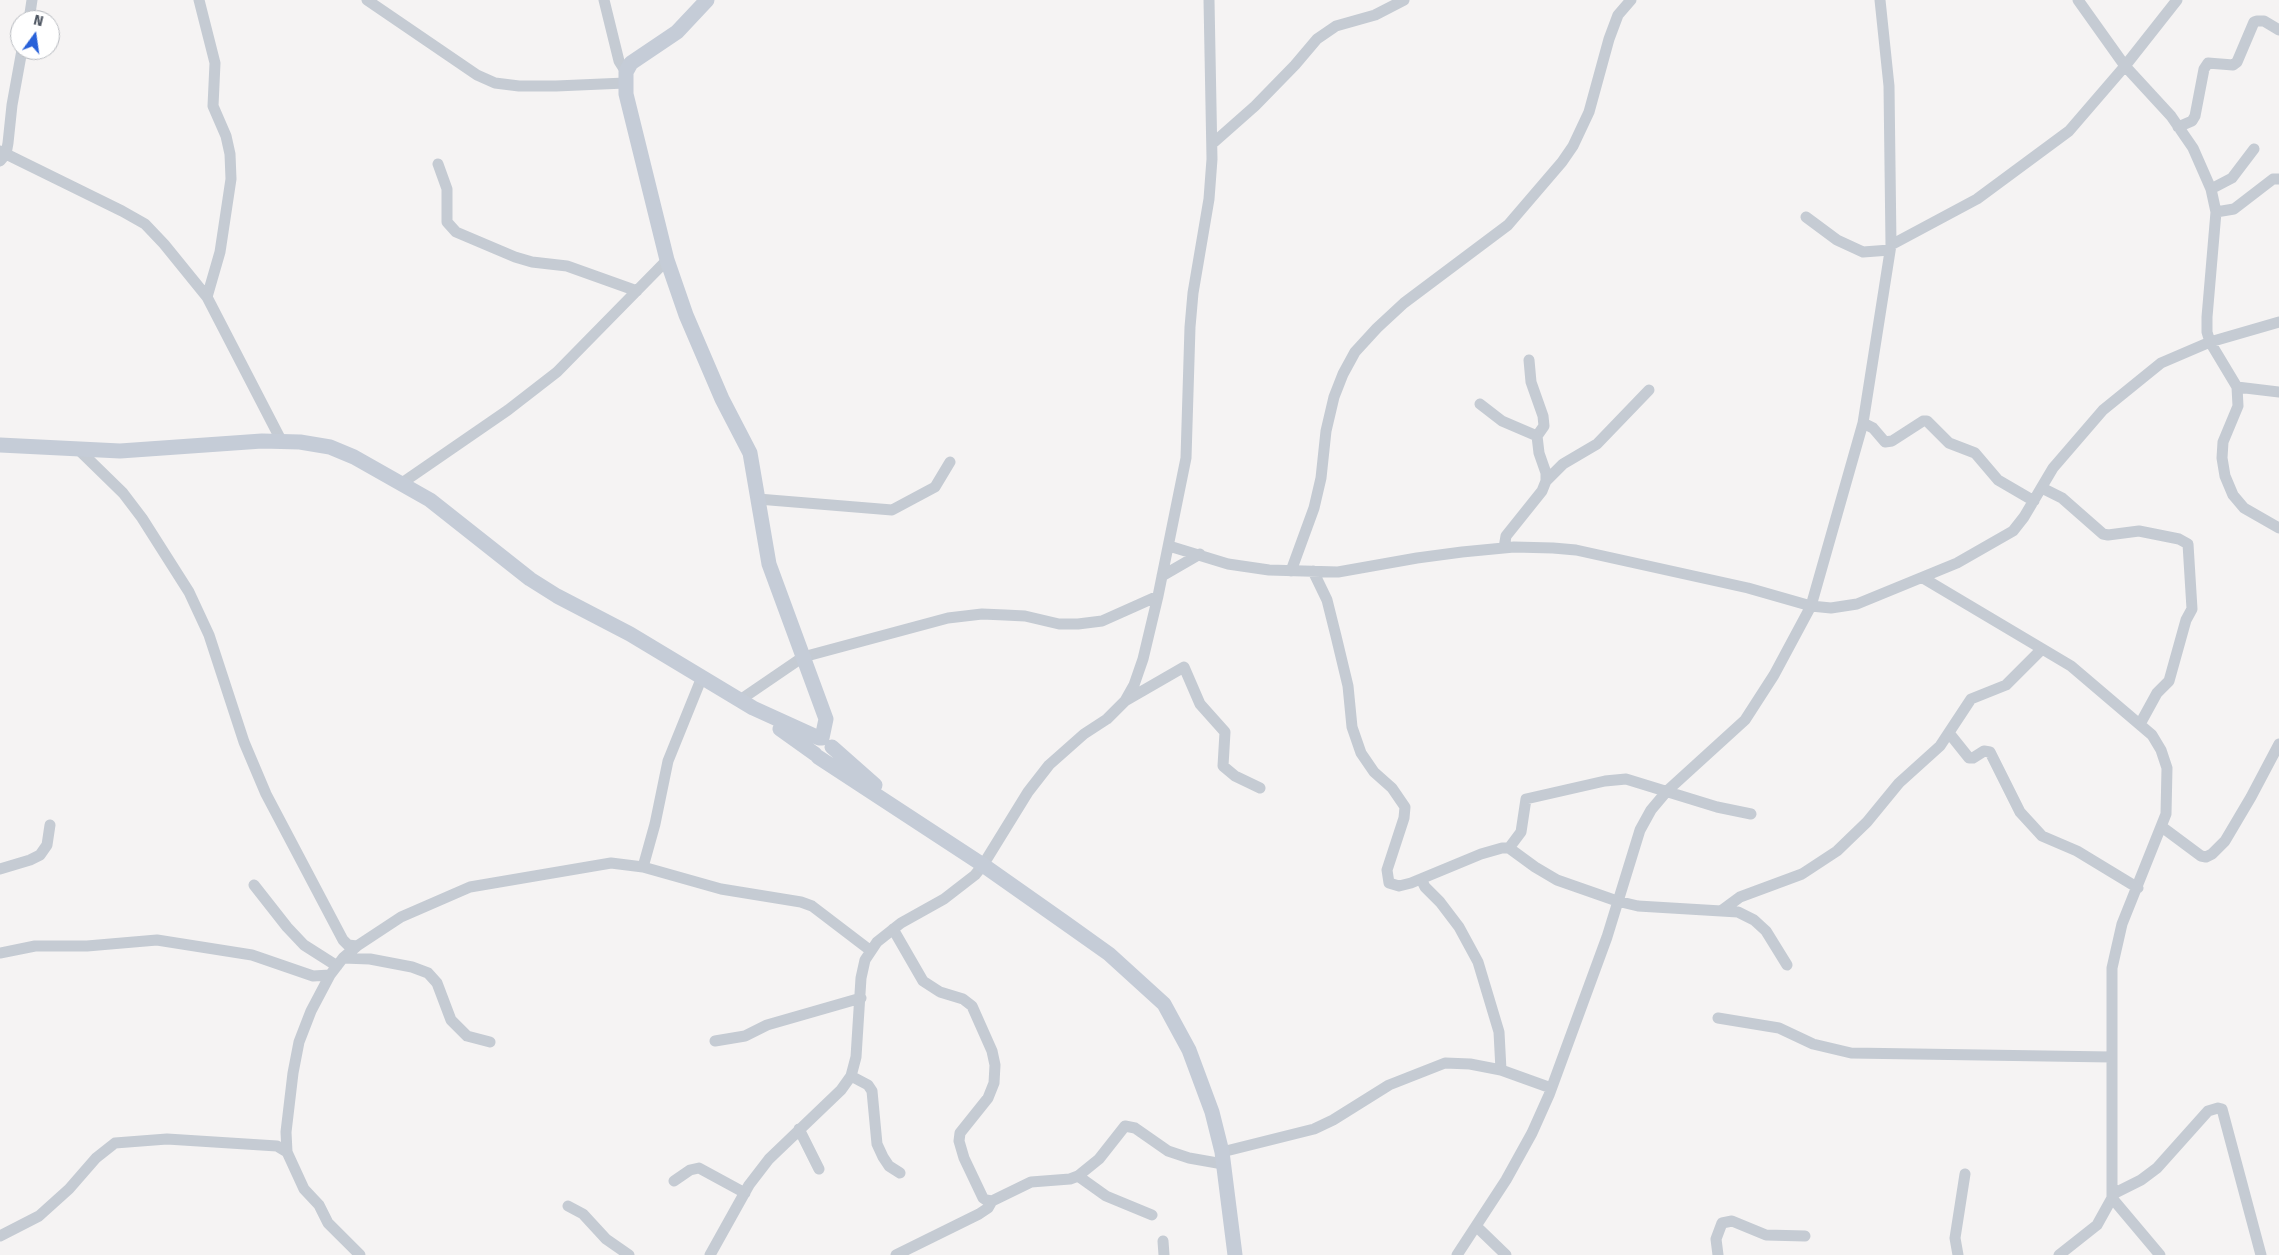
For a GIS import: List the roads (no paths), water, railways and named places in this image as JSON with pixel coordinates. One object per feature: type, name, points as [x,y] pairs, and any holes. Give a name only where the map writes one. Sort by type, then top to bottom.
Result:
[{"type":"main road","points":[[707,0],[677,32],[632,63],[626,77],[629,107],[668,260],[686,315],[722,399],[750,453],[768,564],[826,720],[826,742],[829,755],[826,757],[816,755]]},
{"type":"main road","points":[[0,445],[80,451],[120,451],[253,442],[300,442],[330,447],[354,457],[430,500],[530,579],[557,596],[630,634],[746,704],[816,755],[984,865],[1109,954],[1164,1004],[1189,1050],[1212,1112],[1222,1158],[1235,1255]]},
{"type":"main road","points":[[746,704],[826,742],[903,812]]},
{"type":"street","points":[[199,0],[215,63],[213,106],[226,136],[230,154],[231,179],[220,252],[207,297]]},
{"type":"street","points":[[367,0],[477,76],[495,83],[519,86],[556,86],[626,77],[619,61],[604,0]]},
{"type":"street","points":[[1125,701],[1134,685],[1143,659],[1169,546],[1186,458],[1190,327],[1209,199],[1212,144],[1209,0]]},
{"type":"street","points":[[1212,144],[1255,106],[1295,65],[1317,39],[1336,26],[1375,15],[1404,0]]},
{"type":"street","points":[[1291,571],[1314,508],[1321,478],[1326,431],[1334,397],[1343,374],[1355,352],[1404,304],[1508,225],[1562,162],[1573,146],[1588,112],[1609,38],[1618,15],[1630,0]]},
{"type":"street","points":[[1457,1255],[1532,1133],[1551,1088],[1607,937],[1640,830],[1651,810],[1667,791],[1745,720],[1774,675],[1811,606],[1863,423],[1891,247],[1889,86],[1880,0]]},
{"type":"street","points":[[2078,0],[2125,66],[2178,127],[2193,148],[2211,189],[2216,212],[2207,317],[2210,342],[2236,387],[2238,406],[2223,442],[2222,458],[2225,476],[2233,495],[2244,508],[2279,528]]},
{"type":"street","points":[[1806,217],[1837,240],[1863,252],[1891,247],[1977,199],[2069,131],[2125,66],[2176,0]]},
{"type":"street","points":[[2178,127],[2192,121],[2195,116],[2204,68],[2208,64],[2232,65],[2237,62],[2254,22],[2257,20],[2264,21],[2279,30]]},
{"type":"street","points":[[20,60],[2,155],[145,224],[164,244],[207,297],[282,442]]},
{"type":"street","points":[[2211,189],[2232,178],[2254,149]]},
{"type":"street","points":[[438,164],[447,189],[447,222],[456,232],[515,257],[532,262],[566,266],[637,291]]},
{"type":"street","points":[[2216,212],[2234,209],[2273,179],[2279,179]]},
{"type":"street","points":[[402,483],[508,410],[557,372],[668,260]]},
{"type":"street","points":[[1169,546],[1228,564],[1291,571],[1338,572],[1417,558],[1504,548],[1553,548],[1576,550],[1748,588],[1811,606],[1831,608],[1857,604],[1957,563],[2013,531],[2034,501],[2053,468],[2103,410],[2161,364],[2210,342],[2279,322]]},
{"type":"street","points":[[1504,548],[1506,536],[1542,491],[1546,481],[1546,472],[1539,453],[1537,436],[1544,426],[1543,416],[1531,382],[1529,360]]},
{"type":"street","points":[[2236,387],[2279,392]]},
{"type":"street","points":[[1546,481],[1563,464],[1597,444],[1649,390]]},
{"type":"street","points":[[1480,404],[1502,421],[1537,436]]},
{"type":"street","points":[[1863,423],[1873,428],[1885,442],[1892,441],[1903,435],[1923,420],[1927,421],[1949,443],[1975,453],[1998,480],[2034,501]]},
{"type":"street","points":[[80,451],[124,493],[142,518],[199,609],[210,635],[244,742],[266,794],[343,940],[348,945],[357,946]]},
{"type":"street","points":[[758,499],[892,510],[935,487],[950,462]]},
{"type":"street","points":[[2042,488],[2062,498],[2103,534],[2139,531],[2179,539],[2188,544],[2192,610],[2186,620],[2169,681],[2157,693],[2140,724]]},
{"type":"street","points":[[1162,576],[1200,554]]},
{"type":"street","points":[[1313,571],[1326,600],[1336,636],[1348,686],[1352,727],[1361,753],[1374,772],[1392,788],[1404,807],[1404,818],[1387,870],[1389,883],[1399,886],[1481,854],[1509,848],[1534,868],[1557,880],[1617,901],[1638,906],[1738,912],[1754,920],[1766,931],[1787,965]]},
{"type":"street","points":[[1923,578],[2041,650],[2071,666],[2152,735],[2161,750],[2168,768],[2166,814],[2122,924],[2115,947],[2112,968],[2110,1057],[2112,1196],[2097,1225],[2058,1255]]},
{"type":"street","points":[[746,704],[803,656],[948,618],[982,614],[1024,616],[1059,624],[1102,621],[1158,596]]},
{"type":"street","points":[[1721,911],[1740,897],[1802,874],[1837,851],[1867,822],[1899,783],[1940,746],[1971,699],[2006,685],[2041,650]]},
{"type":"street","points":[[710,1255],[745,1193],[769,1159],[841,1090],[851,1076],[856,1057],[861,978],[865,960],[877,942],[893,929],[964,885],[984,865],[1028,792],[1049,765],[1084,734],[1107,719],[1125,701],[1184,667],[1200,704],[1225,732],[1223,766],[1235,776],[1260,788]]},
{"type":"street","points":[[643,867],[655,824],[668,761],[702,677]]},
{"type":"street","points":[[1949,733],[1969,758],[1984,752],[1990,752],[2020,812],[2042,836],[2077,851],[2138,888]]},
{"type":"street","points":[[2162,827],[2201,856],[2206,857],[2212,854],[2225,841],[2252,797],[2279,744]]},
{"type":"street","points":[[1509,848],[1521,832],[1524,802],[1531,797],[1605,781],[1626,779],[1717,807],[1751,814]]},
{"type":"street","points":[[0,869],[40,855],[47,845],[50,825]]},
{"type":"street","points":[[360,1255],[328,1223],[318,1205],[304,1189],[288,1152],[286,1132],[293,1073],[299,1042],[312,1010],[330,975],[340,962],[357,946],[401,917],[470,887],[534,878],[591,865],[611,863],[643,867],[721,889],[801,902],[812,906],[871,951]]},
{"type":"street","points":[[1420,879],[1459,926],[1478,962],[1499,1032],[1502,1070]]},
{"type":"street","points":[[254,885],[287,927],[304,944],[340,962],[370,959],[412,967],[428,973],[437,983],[451,1020],[467,1036],[490,1042]]},
{"type":"street","points":[[893,929],[923,981],[940,992],[963,998],[972,1006],[992,1051],[995,1065],[994,1083],[988,1098],[960,1133],[959,1141],[964,1158],[983,1198],[986,1200],[992,1200],[1031,1182],[1070,1179],[1078,1176],[1099,1159],[1125,1126],[1134,1128],[1168,1151],[1188,1158],[1222,1158],[1314,1129],[1333,1120],[1389,1085],[1445,1063],[1470,1064],[1502,1070],[1551,1088]]},
{"type":"street","points":[[0,953],[36,946],[88,946],[158,940],[252,955],[313,976],[330,975]]},
{"type":"street","points":[[715,1041],[745,1036],[767,1025],[860,998]]},
{"type":"street","points":[[1718,1018],[1779,1028],[1813,1044],[1851,1053],[2110,1057]]},
{"type":"street","points":[[851,1076],[868,1085],[872,1091],[877,1144],[890,1166],[900,1173]]},
{"type":"street","points":[[2112,1196],[2142,1180],[2157,1168],[2208,1111],[2218,1108],[2222,1109],[2261,1255]]},
{"type":"street","points":[[799,1129],[819,1169]]},
{"type":"street","points":[[0,1236],[38,1216],[69,1188],[96,1158],[115,1143],[167,1139],[277,1146],[288,1152]]},
{"type":"street","points":[[674,1181],[690,1170],[699,1168],[745,1193]]},
{"type":"street","points":[[1958,1255],[1955,1238],[1965,1174]]},
{"type":"street","points":[[1078,1176],[1106,1196],[1152,1214]]},
{"type":"street","points":[[2112,1196],[2160,1255]]},
{"type":"street","points":[[896,1255],[979,1214],[988,1208],[992,1200]]},
{"type":"street","points":[[568,1206],[583,1214],[606,1239],[629,1255]]},
{"type":"street","points":[[1718,1255],[1716,1239],[1722,1223],[1732,1221],[1766,1235],[1805,1236]]},
{"type":"street","points":[[1476,1226],[1506,1255]]},
{"type":"street","points":[[1163,1241],[1164,1255]]}]
